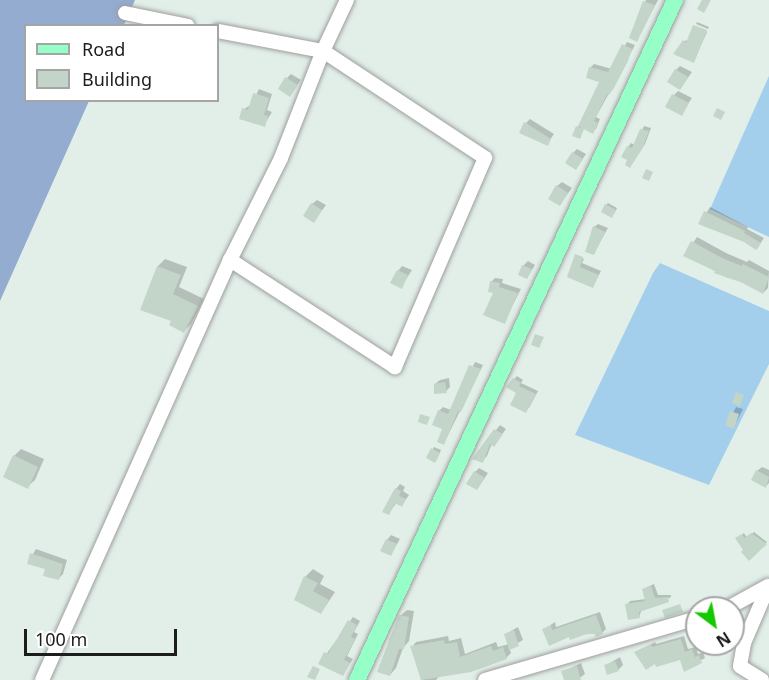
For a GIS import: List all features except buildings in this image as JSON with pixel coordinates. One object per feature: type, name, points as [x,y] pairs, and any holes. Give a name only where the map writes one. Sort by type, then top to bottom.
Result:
[{"type":"main road","points":[[357,680],[675,0]]},
{"type":"street","points":[[42,680],[230,260],[281,158],[323,51],[347,0]]},
{"type":"street","points":[[124,13],[178,24]]},
{"type":"street","points":[[219,31],[323,51],[484,158],[395,367],[230,260]]},
{"type":"street","points":[[745,598],[768,585]]},
{"type":"street","points":[[762,680],[740,666],[744,643],[768,585]]},
{"type":"street","points":[[485,680],[685,622]]},
{"type":"shaded area","points":[[0,0],[135,0],[124,24],[24,24],[24,102],[89,102],[0,301]]},
{"type":"shaded area","points":[[769,76],[769,237],[710,209]]},
{"type":"shaded area","points":[[660,263],[769,311],[769,364],[709,485],[575,435],[653,273]]}]
